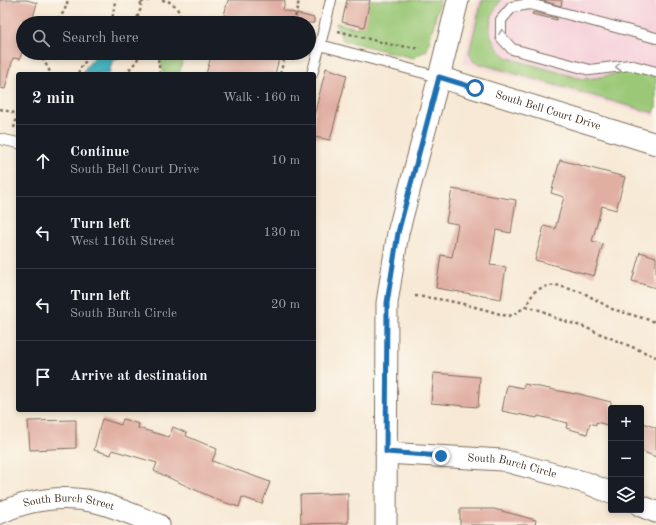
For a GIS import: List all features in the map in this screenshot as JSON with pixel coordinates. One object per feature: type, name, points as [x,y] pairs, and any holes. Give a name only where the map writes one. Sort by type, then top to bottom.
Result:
[{"type":"street","points":[[386,525],[387,303],[398,233],[458,0]]},
{"type":"street","name":"South Bell Court Drive","points":[[439,77],[656,144]]},
{"type":"street","name":"South Burch Circle","points":[[386,452],[502,460],[587,483],[608,492]]},
{"type":"street","name":"South Burch Street","points":[[0,513],[10,508],[38,500],[69,499],[95,502],[159,525]]},
{"type":"street","points":[[644,507],[656,512]]},
{"type":"lane","points":[[316,60],[331,0]]},
{"type":"lane","points":[[656,38],[530,4],[512,7],[501,20],[501,37],[512,49],[590,70],[630,65],[656,72]]},
{"type":"lane","points":[[320,45],[439,77]]},
{"type":"lane","points":[[313,72],[316,60]]},
{"type":"lane","points":[[0,139],[16,143]]},
{"type":"path","points":[[60,16],[64,12],[68,0]]},
{"type":"path","points":[[138,16],[141,1],[151,0]]},
{"type":"path","points":[[162,0],[175,5],[181,16]]},
{"type":"path","points":[[295,16],[299,0]]},
{"type":"path","points":[[114,16],[115,1]]},
{"type":"path","points":[[335,30],[392,45],[419,49]]},
{"type":"path","points":[[44,60],[50,72]]},
{"type":"path","points":[[78,72],[80,66],[87,60]]},
{"type":"path","points":[[127,72],[137,60]]},
{"type":"path","points":[[158,60],[160,72]]},
{"type":"path","points":[[281,72],[284,60]]},
{"type":"path","points":[[0,109],[16,113]]},
{"type":"path","points":[[415,296],[457,302],[509,316],[526,306],[534,292],[543,287],[556,285],[584,293],[612,309],[656,322]]},
{"type":"path","points":[[526,306],[543,311],[555,318],[584,327],[656,357]]},
{"type":"shaded area","points":[[478,0],[656,0],[656,117],[463,63]]},
{"type":"green space","points":[[364,0],[440,0],[427,50],[413,58],[342,40],[336,23],[357,28]]},
{"type":"green space","points":[[482,0],[501,0],[492,16],[490,31],[495,45],[508,58],[582,79],[625,72],[634,72],[656,77],[656,107],[654,113],[474,62],[469,53]]},
{"type":"green space","points":[[162,60],[184,60],[180,72],[163,72],[161,64]]},
{"type":"water","points":[[93,60],[115,60],[112,62],[110,72],[84,72],[85,68]]},
{"type":"building","points":[[0,0],[27,0],[37,3],[33,16],[16,16],[16,58],[13,58],[5,89],[0,88]]},
{"type":"building","points":[[228,0],[285,0],[283,10],[306,16],[224,16]]},
{"type":"building","points":[[347,0],[370,0],[364,27],[342,22]]},
{"type":"building","points":[[540,0],[562,0],[561,6]]},
{"type":"building","points":[[533,12],[557,18],[557,20],[532,14]]},
{"type":"building","points":[[210,60],[279,60],[276,72],[207,72]]},
{"type":"building","points":[[326,68],[347,75],[330,140],[316,137],[316,108]]},
{"type":"building","points":[[560,160],[625,177],[616,210],[602,206],[592,241],[603,244],[594,276],[535,260],[544,226],[555,229],[564,197],[551,193]]},
{"type":"building","points":[[452,189],[516,200],[511,233],[496,230],[490,265],[506,267],[501,299],[436,288],[441,255],[452,257],[458,224],[446,222]]},
{"type":"building","points":[[640,252],[656,257],[656,288],[632,281]]},
{"type":"building","points":[[434,373],[480,377],[478,407],[431,403]]},
{"type":"building","points":[[524,384],[575,393],[611,402],[611,405],[608,405],[608,425],[596,422],[596,425],[590,423],[587,434],[566,428],[568,423],[538,416],[537,418],[502,411],[507,385],[523,388]]},
{"type":"building","points":[[102,419],[121,425],[123,419],[139,424],[138,428],[169,437],[173,427],[187,433],[186,436],[217,449],[212,461],[270,482],[262,504],[242,497],[239,507],[220,501],[154,471],[157,463],[112,450],[111,455],[94,450]]},
{"type":"building","points":[[76,420],[76,448],[30,450],[28,421]]},
{"type":"building","points":[[644,423],[656,428],[656,457],[644,452]]},
{"type":"building","points":[[348,493],[348,523],[301,524],[300,495]]},
{"type":"building","points":[[460,509],[494,509],[536,520],[535,525],[460,525]]},
{"type":"route","points":[[441,456],[386,452],[387,303],[398,233],[439,77],[475,88]]}]
